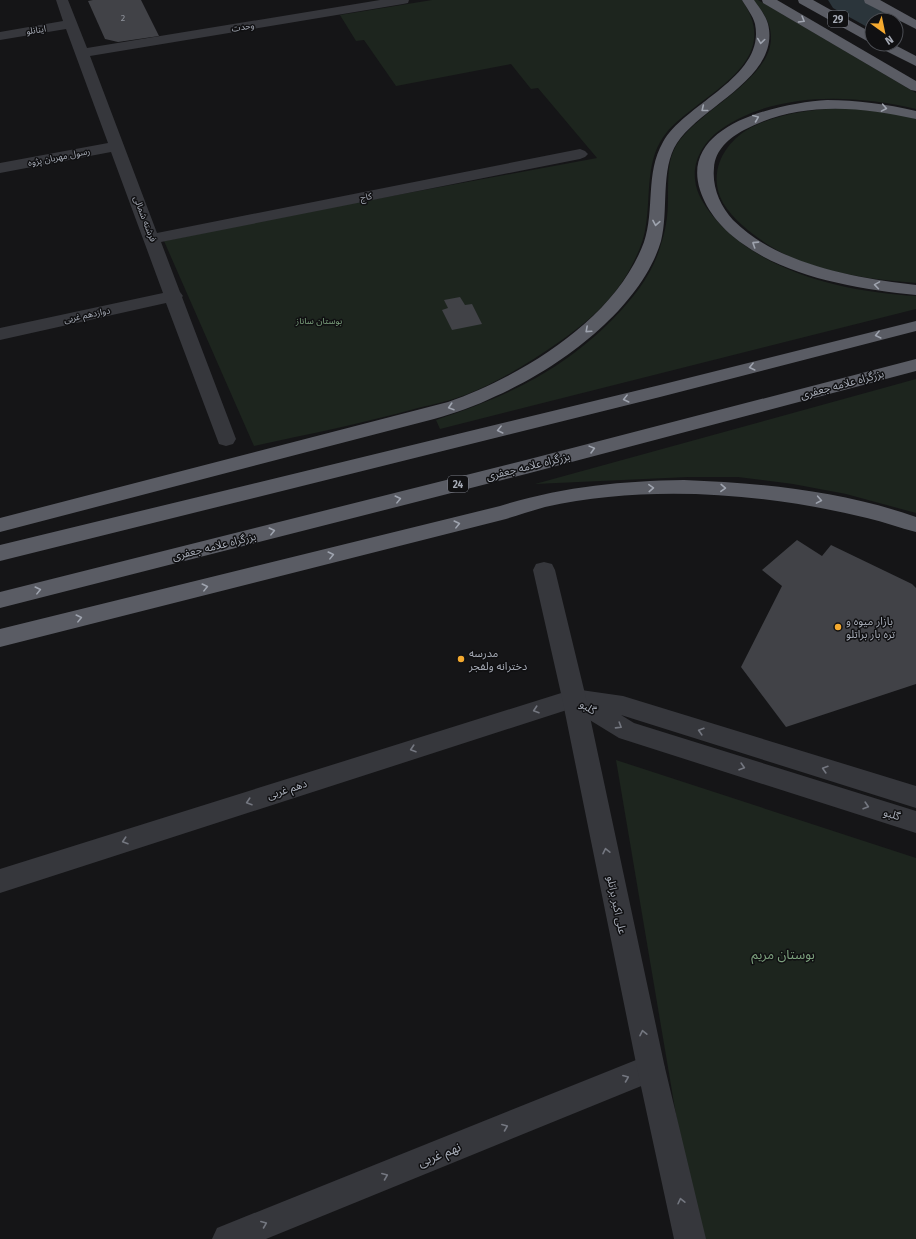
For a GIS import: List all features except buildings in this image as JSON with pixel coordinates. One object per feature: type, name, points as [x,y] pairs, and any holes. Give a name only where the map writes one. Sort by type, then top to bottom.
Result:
[{"type":"highway","points":[[0,525],[427,415],[464,403],[491,391],[527,373],[558,354],[586,332],[611,308],[642,267],[652,243],[657,221],[661,167],[664,155],[671,141],[681,129],[734,85],[747,72],[756,58],[761,46],[761,18],[748,0]]},
{"type":"highway","points":[[768,0],[916,87]]},
{"type":"highway","name":"29","points":[[804,0],[864,34]]},
{"type":"highway","points":[[870,0],[916,25]]},
{"type":"highway","points":[[898,52],[916,62]]},
{"type":"highway","points":[[916,114],[846,104],[815,105],[791,108],[768,114],[736,128],[722,137],[710,155],[706,167],[706,178],[708,191],[713,203],[724,218],[740,234],[765,250],[802,267],[822,274],[878,286],[916,290]]},
{"type":"highway","points":[[0,553],[668,389],[916,326]]},
{"type":"highway","name":"بزرگراه علامه جعفری","points":[[0,600],[526,467],[916,365]]},
{"type":"highway","points":[[0,638],[550,499],[619,490],[684,487],[734,488],[850,506],[916,525]]},
{"type":"street","name":"فرشته شمالی","points":[[62,0],[118,146],[226,439]]},
{"type":"street","name":"وحدت","points":[[82,53],[404,0]]},
{"type":"street","name":"اینانلو","points":[[0,36],[71,24]]},
{"type":"street","name":"رسول مهربان پژوه","points":[[0,168],[118,146]]},
{"type":"street","name":"کاج","points":[[152,239],[580,154]]},
{"type":"street","name":"دوازدهم غربی","points":[[0,334],[174,296]]},
{"type":"street","name":"علی اکبر براتلو","points":[[544,570],[574,698],[651,1068],[690,1239]]},
{"type":"street","name":"گلبو","points":[[574,698],[623,706],[916,798]]},
{"type":"street","name":"گلبو","points":[[574,698],[627,731],[916,822]]},
{"type":"street","name":"دهم غربی","points":[[0,881],[574,698]]},
{"type":"street","name":"نهم غربی","points":[[228,1239],[651,1068]]},
{"type":"green space","name":"بوستان ساناز","points":[[432,0],[742,0],[753,22],[754,42],[747,60],[734,75],[682,118],[667,132],[660,142],[652,164],[646,225],[644,236],[638,252],[625,278],[617,289],[590,318],[570,334],[525,364],[478,390],[442,402],[254,446],[164,241],[354,203],[597,158],[538,88],[531,89],[511,64],[396,86],[364,40],[356,41],[340,15]]},
{"type":"green space","points":[[753,0],[758,0],[916,93],[916,109],[867,100],[841,99],[815,99],[790,102],[765,108],[742,117],[720,130],[709,139],[701,151],[696,164],[695,179],[697,191],[706,207],[717,221],[737,239],[759,255],[783,267],[809,277],[835,284],[890,294],[916,296],[916,309],[440,429],[436,420],[509,392],[531,381],[573,354],[613,319],[635,294],[648,275],[658,255],[663,237],[668,208],[670,162],[676,146],[690,129],[748,80],[763,63],[770,44],[768,23]]},
{"type":"green space","points":[[849,108],[877,110],[916,118],[916,283],[840,273],[803,262],[786,255],[764,242],[738,222],[727,210],[718,191],[718,169],[721,158],[727,148],[744,132],[765,121],[789,114],[812,110]]},
{"type":"green space","points":[[916,379],[916,513],[846,494],[793,484],[738,477],[688,477],[535,484]]},
{"type":"green space","name":"بوستان مریم","points":[[616,760],[916,858],[916,1239],[697,1239]]},
{"type":"waterway","points":[[846,0],[868,12]]},
{"type":"place","name":"بازار میوه و تره بار براتلو","points":[[838,627]]},
{"type":"place","name":"مدرسه دخترانه ولفجر","points":[[461,659]]}]
